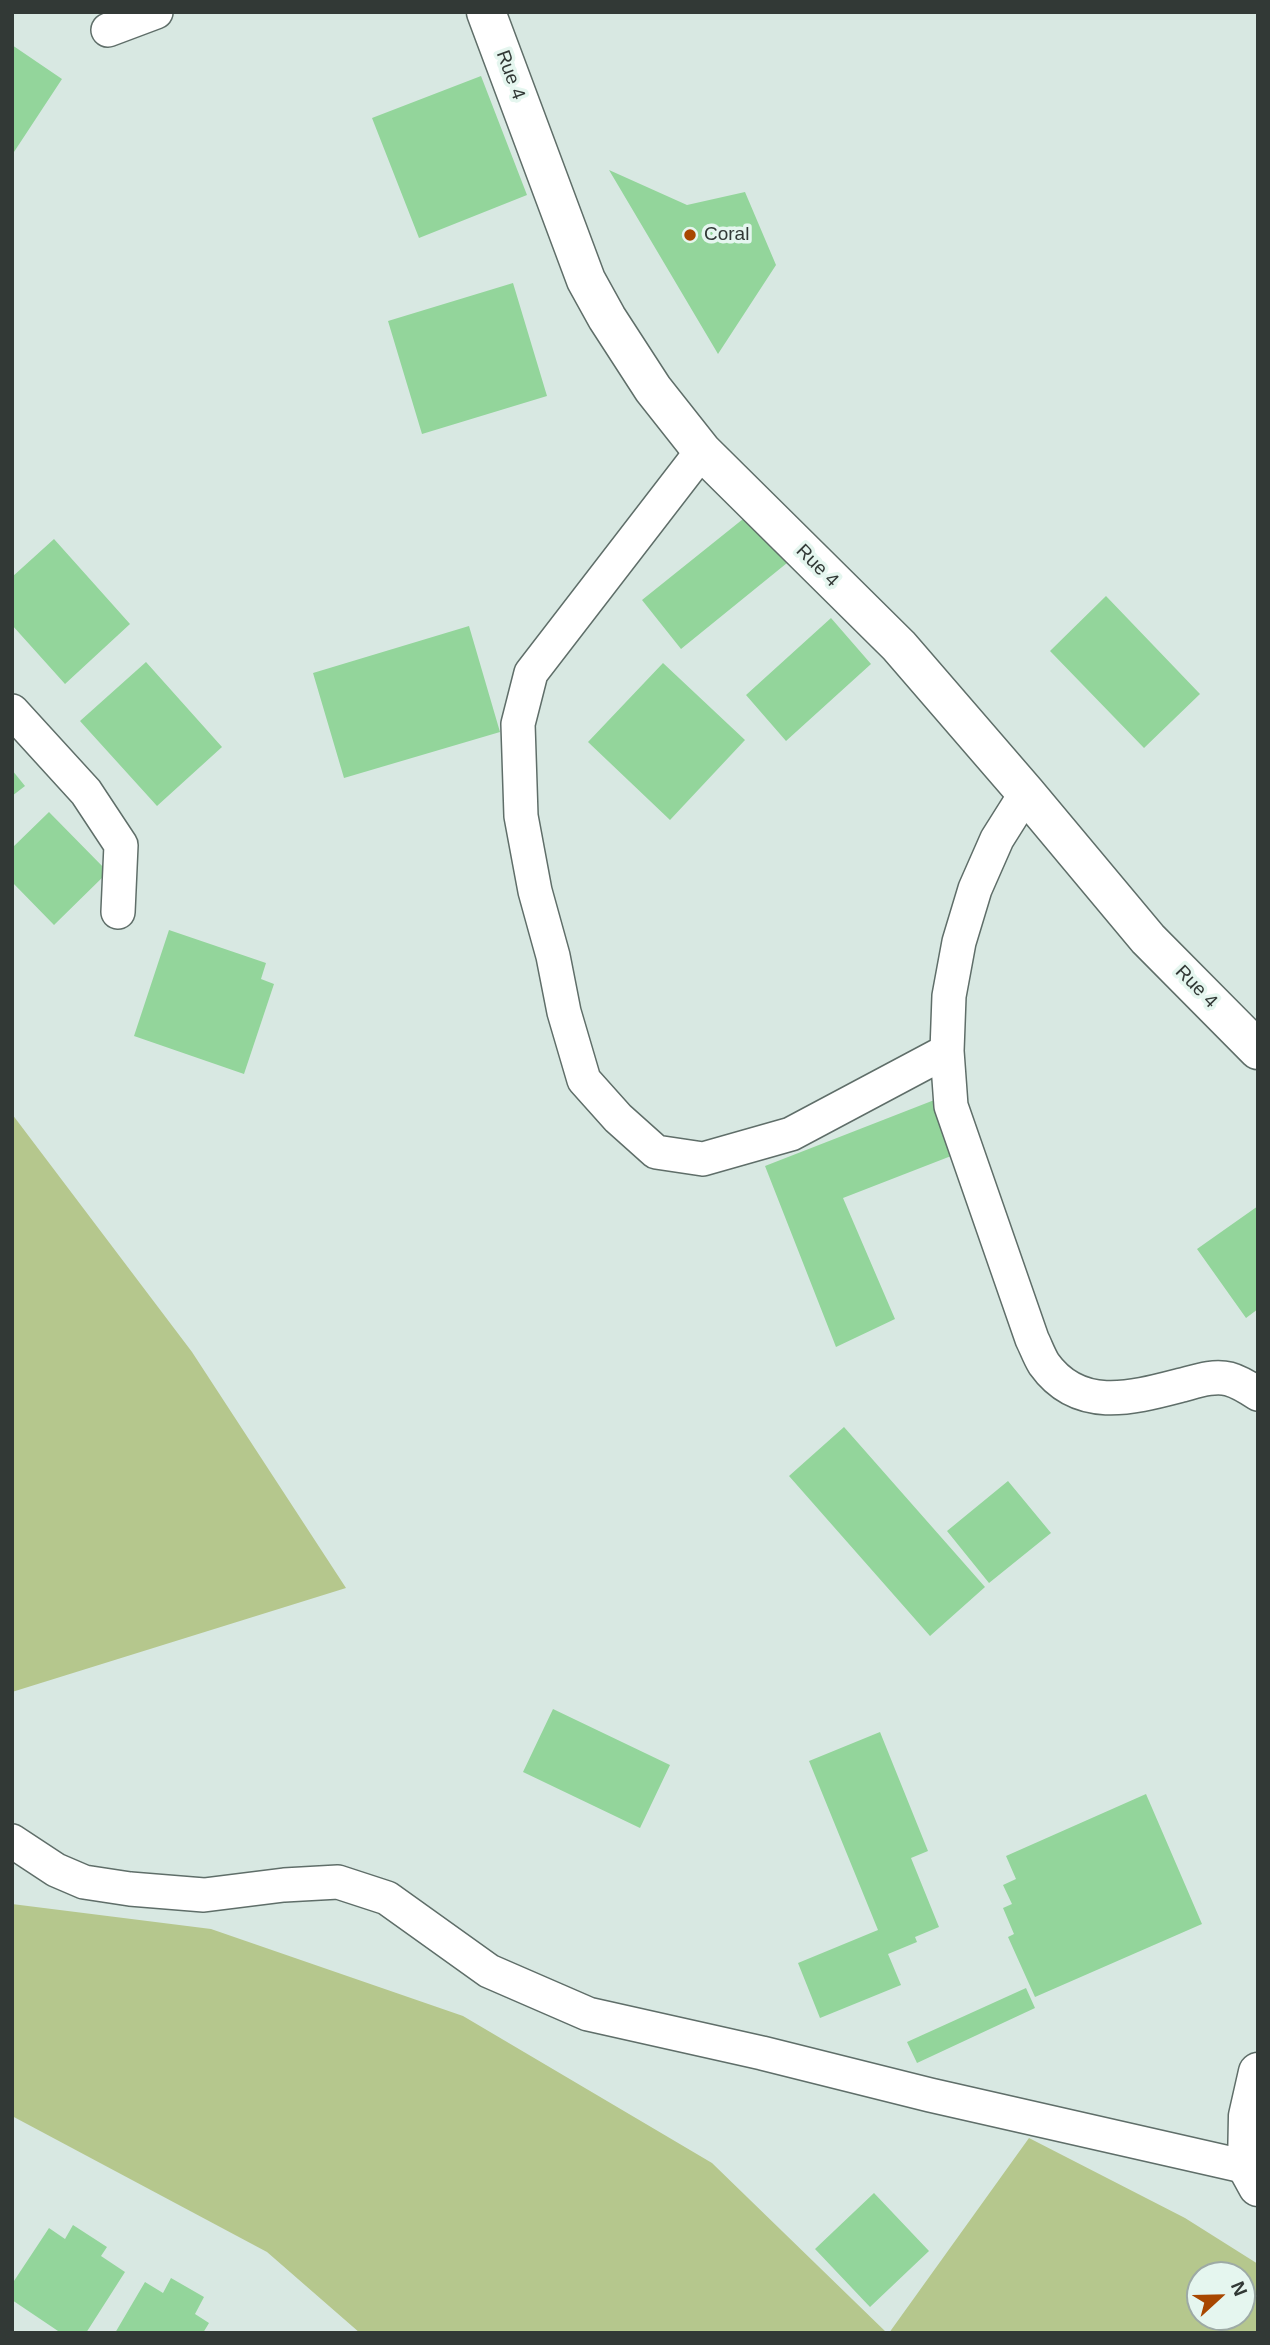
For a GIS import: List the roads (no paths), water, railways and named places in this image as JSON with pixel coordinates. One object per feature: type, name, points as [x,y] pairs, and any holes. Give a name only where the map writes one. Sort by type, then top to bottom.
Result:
[{"type":"street","points":[[108,30],[156,12]]},
{"type":"street","name":"Rue 4","points":[[496,16],[586,280],[653,389],[702,451],[899,646],[1148,939],[1258,1050]]},
{"type":"street","points":[[702,451],[531,673],[518,724],[521,817],[535,891],[553,956],[564,1012],[584,1080],[618,1118],[656,1152],[702,1159],[791,1134],[947,1051]]},
{"type":"street","points":[[12,711],[86,792],[121,845],[118,912]]},
{"type":"street","points":[[1026,793],[997,839],[975,889],[959,942],[949,996],[947,1051],[951,1106],[1032,1339],[1044,1363],[1061,1382],[1084,1394],[1110,1399],[1135,1397],[1207,1378],[1228,1379],[1248,1386],[1258,1394]]},
{"type":"street","points":[[12,1841],[56,1870],[84,1882],[130,1889],[204,1895],[284,1885],[338,1882],[387,1898],[489,1971],[588,2014],[762,2053],[1253,2177],[1248,2116],[1258,2071]]},
{"type":"place","name":"Coral","points":[[690,235]]}]
